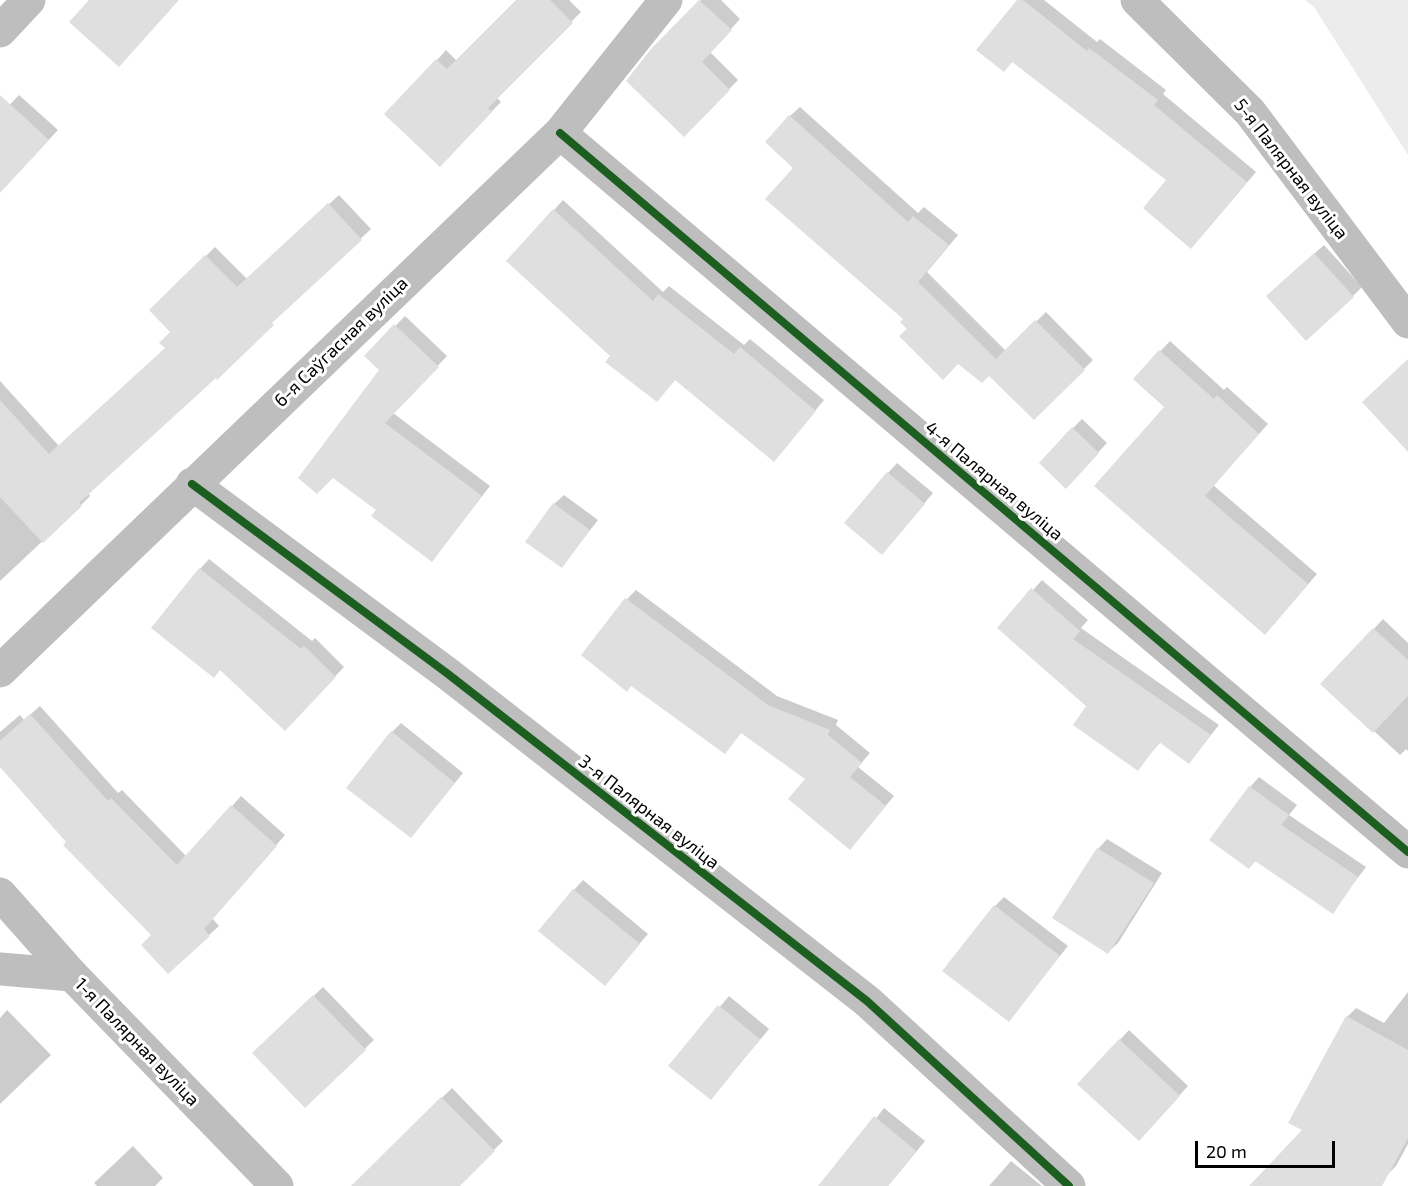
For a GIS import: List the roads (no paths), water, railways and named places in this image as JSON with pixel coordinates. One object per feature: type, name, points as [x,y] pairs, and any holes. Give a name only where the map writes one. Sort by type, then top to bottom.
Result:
[{"type":"street","points":[[0,31],[29,0]]},
{"type":"street","name":"6-я Саўгасная вуліца","points":[[0,670],[560,133],[666,0]]},
{"type":"street","name":"5-я Палярная вуліца","points":[[1137,0],[1250,111],[1408,322]]},
{"type":"street","name":"4-я Палярная вуліца","points":[[560,133],[1408,852]]},
{"type":"street","name":"3-я Палярная вуліца","points":[[192,484],[448,674],[867,1001],[1069,1186]]},
{"type":"street","name":"1-я Палярная вуліца","points":[[0,894],[72,975],[277,1186]]},
{"type":"street","points":[[0,969],[72,975]]}]
